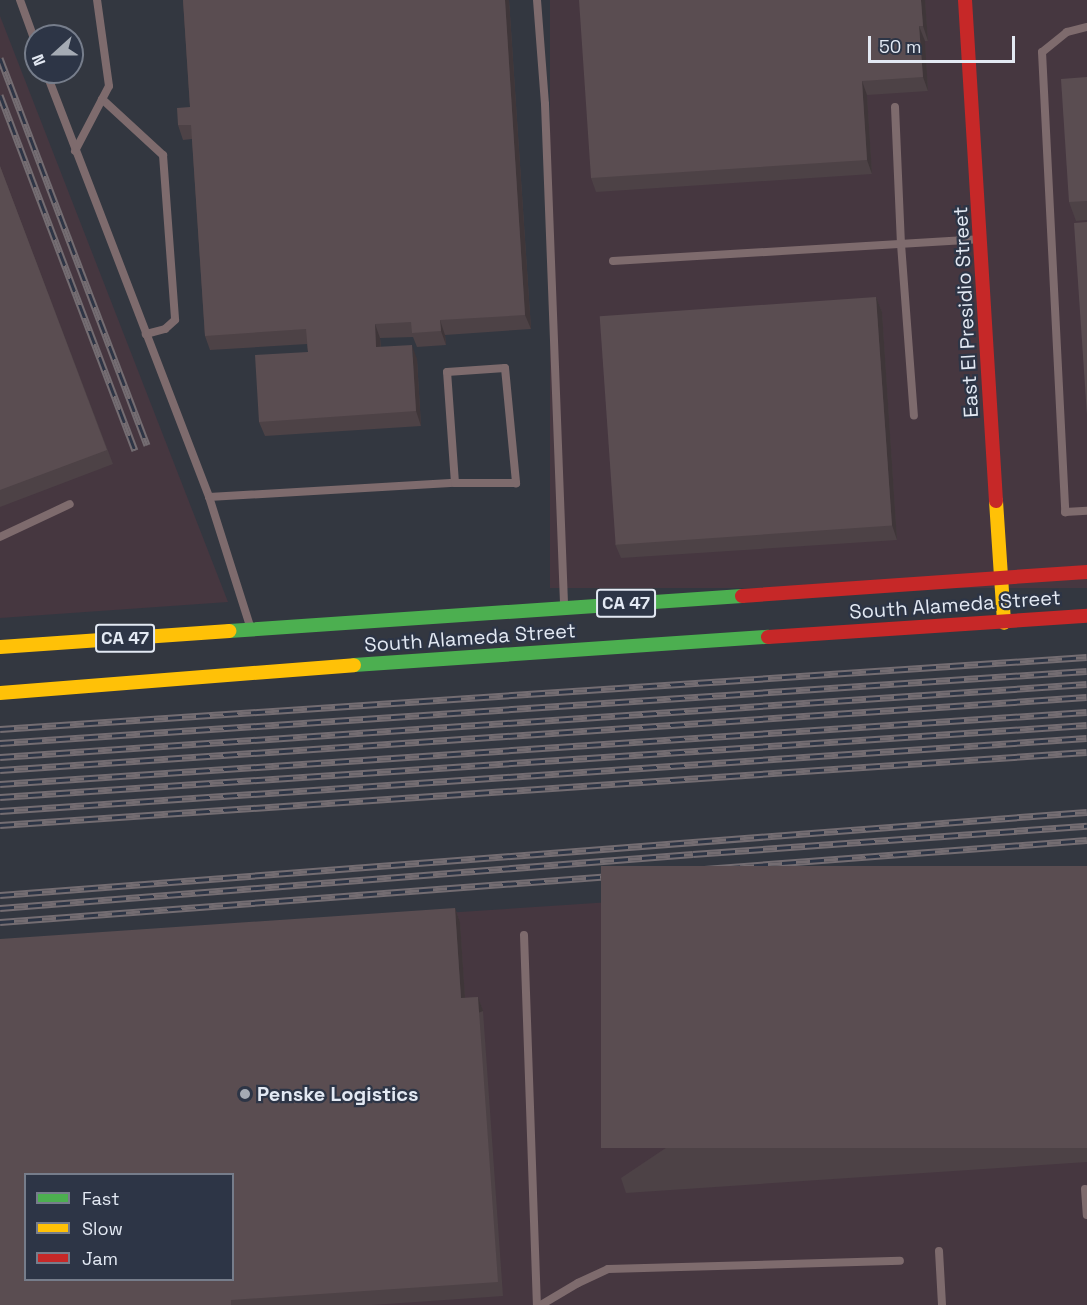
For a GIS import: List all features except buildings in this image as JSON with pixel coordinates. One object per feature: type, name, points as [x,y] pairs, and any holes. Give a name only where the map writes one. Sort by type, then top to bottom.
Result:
[{"type":"main road","name":"East El Presidio Street","points":[[965,0],[982,239],[1004,623]]},
{"type":"main road","name":"South Alameda Street","points":[[0,647],[251,634],[564,607],[1087,572]]},
{"type":"main road","name":"South Alameda Street","points":[[0,693],[251,667],[1004,623],[1087,616]]},
{"type":"lane","points":[[20,0],[29,24]]},
{"type":"lane","points":[[75,151],[110,86],[97,0]]},
{"type":"lane","points":[[537,0],[545,104],[564,607]]},
{"type":"lane","points":[[1087,27],[1067,32],[1042,52],[1065,512],[1087,511]]},
{"type":"lane","points":[[50,84],[209,497],[251,634]]},
{"type":"lane","points":[[102,99],[163,155],[176,320],[165,329],[146,334]]},
{"type":"lane","points":[[896,107],[901,244],[914,416]]},
{"type":"lane","points":[[613,261],[982,239]]},
{"type":"lane","points":[[209,497],[455,483],[516,483],[505,368],[447,372],[455,483]]},
{"type":"lane","points":[[0,537],[70,504]]},
{"type":"lane","points":[[524,935],[539,1305],[608,1269],[900,1261]]},
{"type":"lane","points":[[1085,1189],[1087,1215]]},
{"type":"lane","points":[[939,1251],[942,1305]]},
{"type":"shaded area","points":[[550,0],[1087,0],[1087,588],[550,588]]},
{"type":"shaded area","points":[[0,16],[24,78],[24,84],[26,84],[228,602],[0,618]]},
{"type":"shaded area","points":[[1087,871],[1087,1305],[0,1305],[0,942]]},
{"type":"railway","points":[[0,58],[147,445]]},
{"type":"railway","points":[[0,95],[135,450]]},
{"type":"railway","points":[[0,729],[1087,657]]},
{"type":"railway","points":[[0,743],[1087,671]]},
{"type":"railway","points":[[0,757],[1087,684]]},
{"type":"railway","points":[[0,770],[1087,697]]},
{"type":"railway","points":[[0,784],[1087,712]]},
{"type":"railway","points":[[0,797],[1087,725]]},
{"type":"railway","points":[[0,811],[1087,738]]},
{"type":"railway","points":[[0,825],[1087,752]]},
{"type":"railway","points":[[0,895],[1087,812]]},
{"type":"railway","points":[[0,908],[1087,826]]},
{"type":"railway","points":[[0,922],[1087,840]]},
{"type":"traffic: fast","points":[[229,631],[742,596]]},
{"type":"traffic: fast","points":[[354,665],[768,637]]},
{"type":"traffic: slow","points":[[996,501],[1004,623]]},
{"type":"traffic: slow","points":[[0,647],[229,631]]},
{"type":"traffic: slow","points":[[0,693],[354,665]]},
{"type":"traffic: jam","points":[[965,0],[996,501]]},
{"type":"traffic: jam","points":[[742,596],[1087,572]]},
{"type":"traffic: jam","points":[[768,637],[1087,616]]},
{"type":"place","name":"Penske Logistics","points":[[245,1094]]}]
